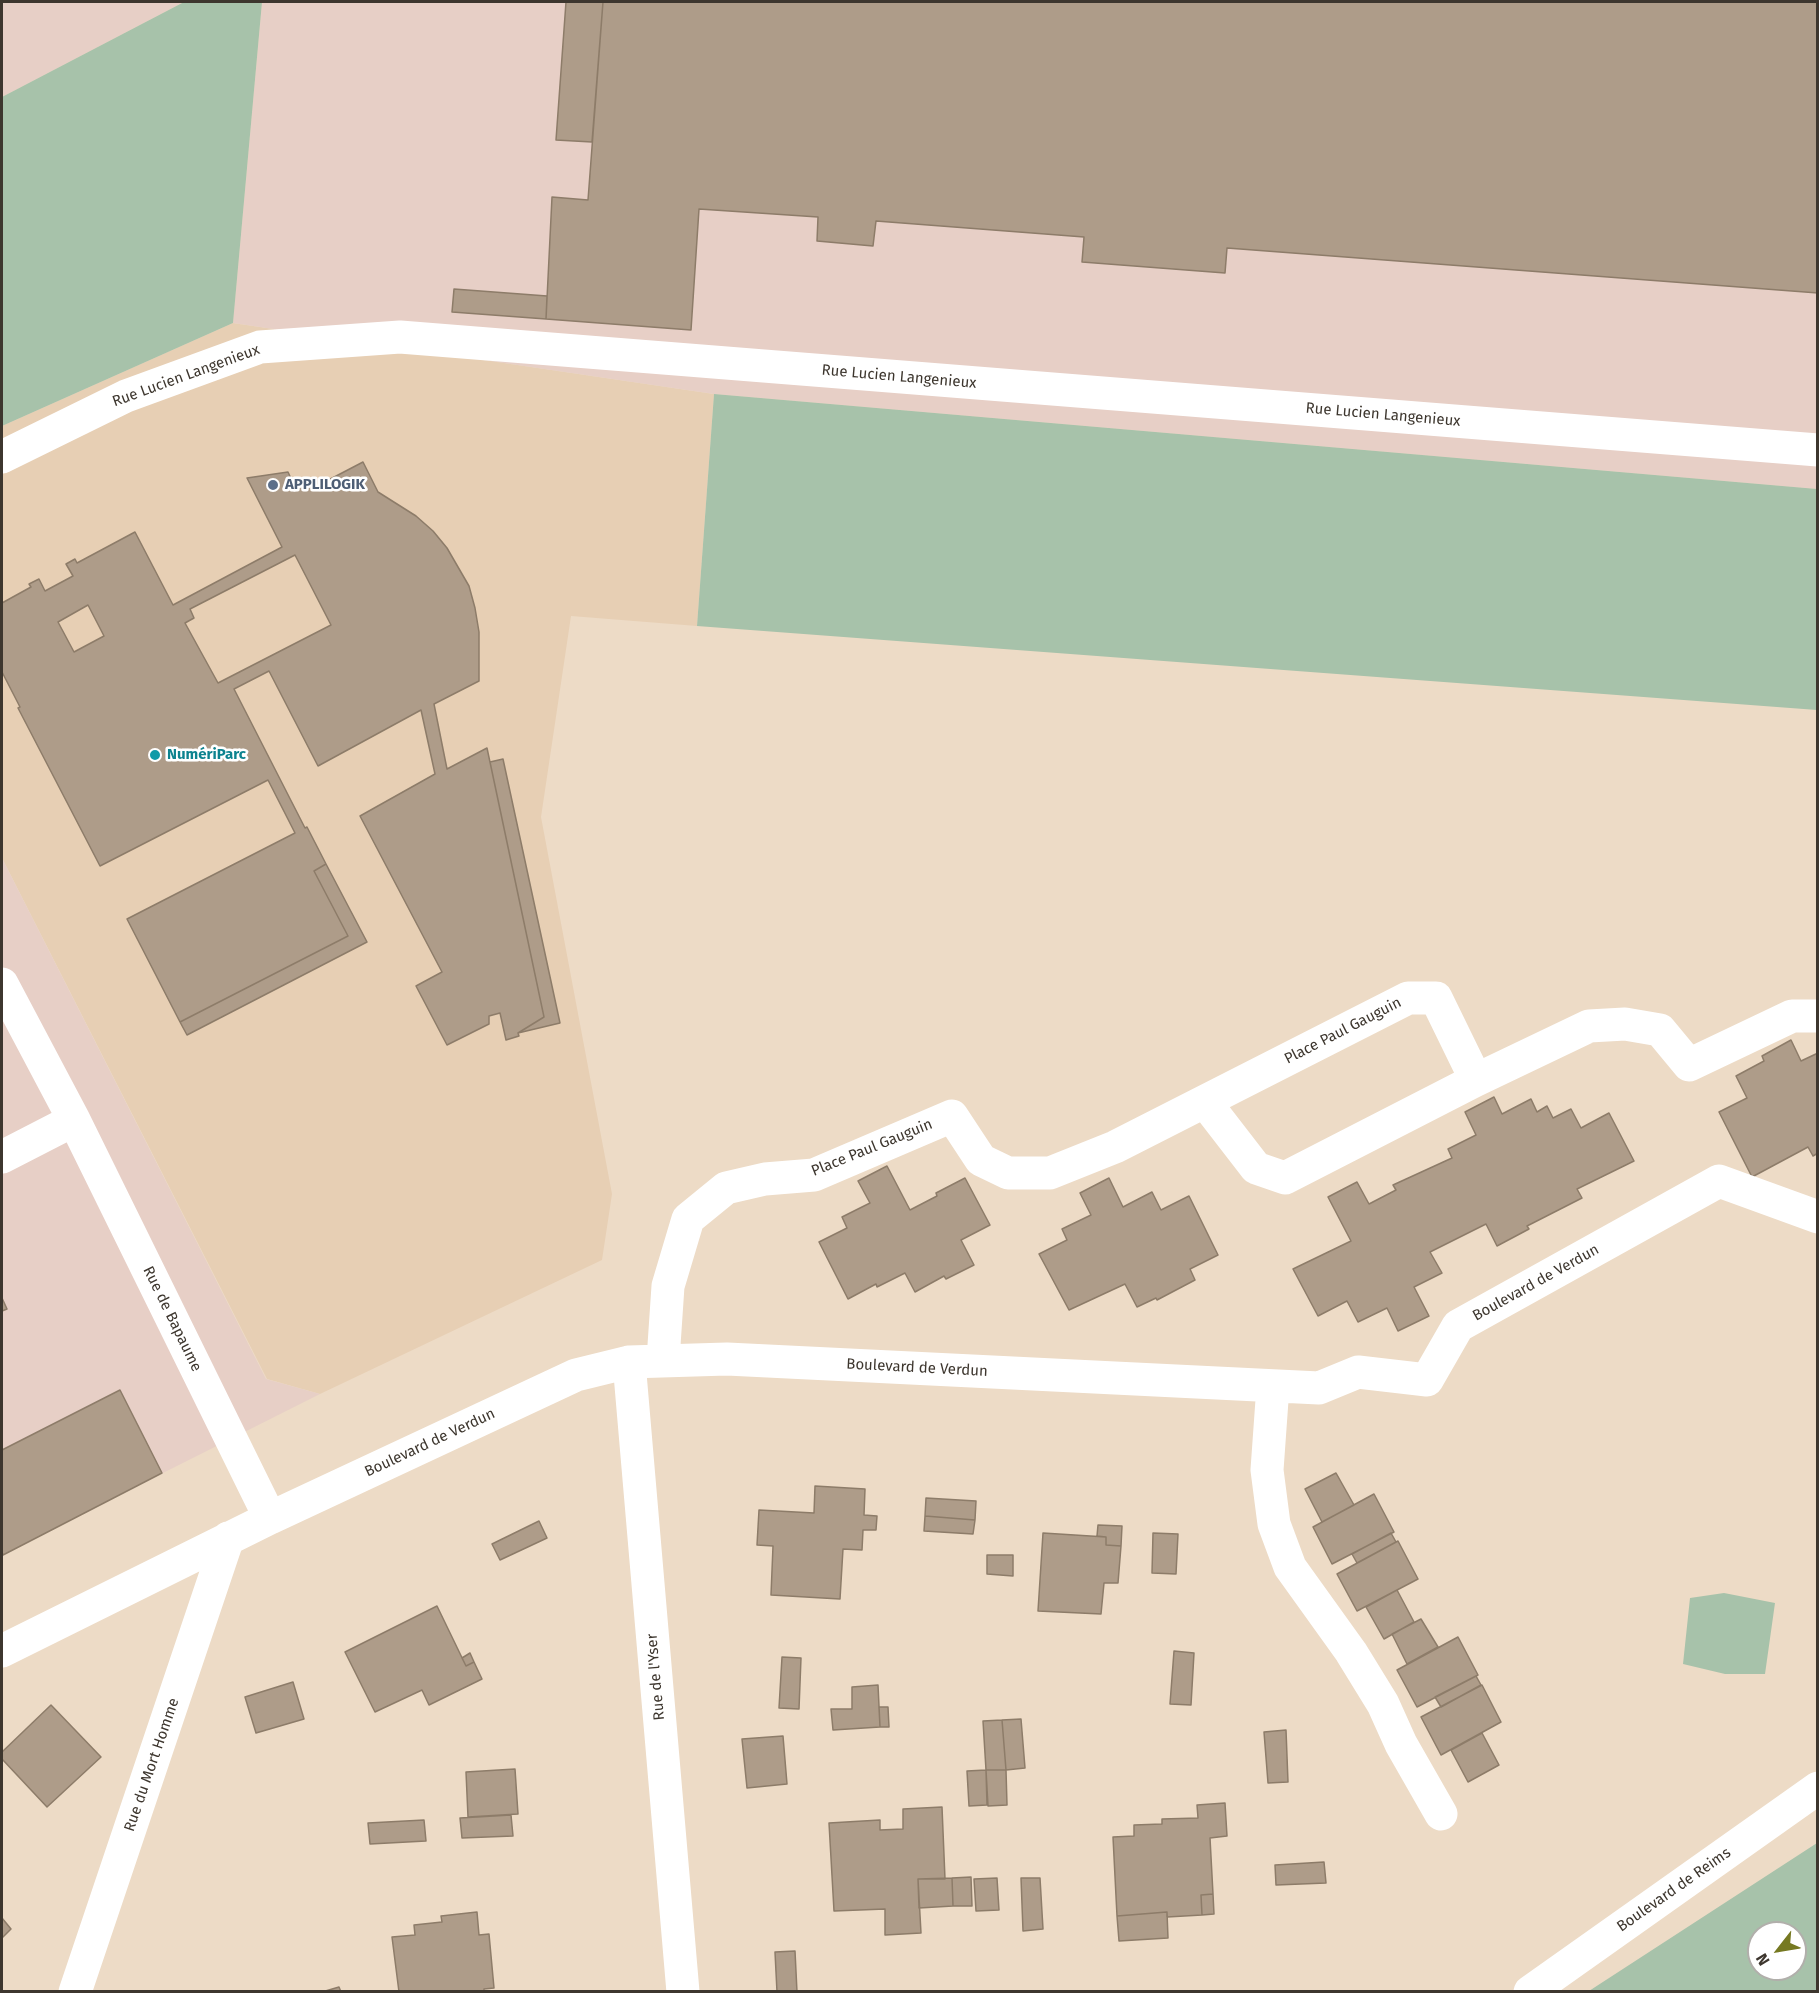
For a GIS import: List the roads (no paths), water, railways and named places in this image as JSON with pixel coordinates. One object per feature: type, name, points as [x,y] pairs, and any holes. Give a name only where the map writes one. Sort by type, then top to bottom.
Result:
[{"type":"street","name":"Rue Lucien Langenieux","points":[[2,457],[126,396],[260,347],[400,337],[1818,450]]},
{"type":"street","name":"Rue de Bapaume","points":[[2,984],[74,1120],[270,1518]]},
{"type":"street","name":"Place Paul Gauguin","points":[[663,1360],[668,1286],[688,1219],[726,1188],[765,1179],[814,1175],[952,1116],[981,1160],[1008,1173],[1050,1173],[1115,1147],[1408,998],[1436,998],[1476,1080]]},
{"type":"street","points":[[1205,1102],[1256,1168],[1285,1178],[1476,1080],[1589,1026],[1624,1024],[1660,1030],[1689,1065],[1792,1016],[1818,1016]]},
{"type":"street","points":[[2,1157],[74,1120]]},
{"type":"street","name":"Boulevard de Verdun","points":[[2,1651],[228,1538],[576,1375],[629,1362],[728,1359],[1319,1388],[1358,1372],[1428,1380],[1458,1326],[1719,1181],[1818,1217]]},
{"type":"street","name":"Rue de l'Yser","points":[[629,1362],[683,1992]]},
{"type":"street","points":[[1274,1386],[1267,1470],[1274,1524],[1290,1567],[1357,1660],[1441,1814]]},
{"type":"street","name":"Rue du Mort Homme","points":[[75,1992],[228,1538]]},
{"type":"street","name":"Boulevard de Reims","points":[[1530,1992],[1818,1788]]},
{"type":"place","name":"APPLILOGIK","points":[[273,485]]},
{"type":"place","name":"NumériParc","points":[[155,755]]}]
